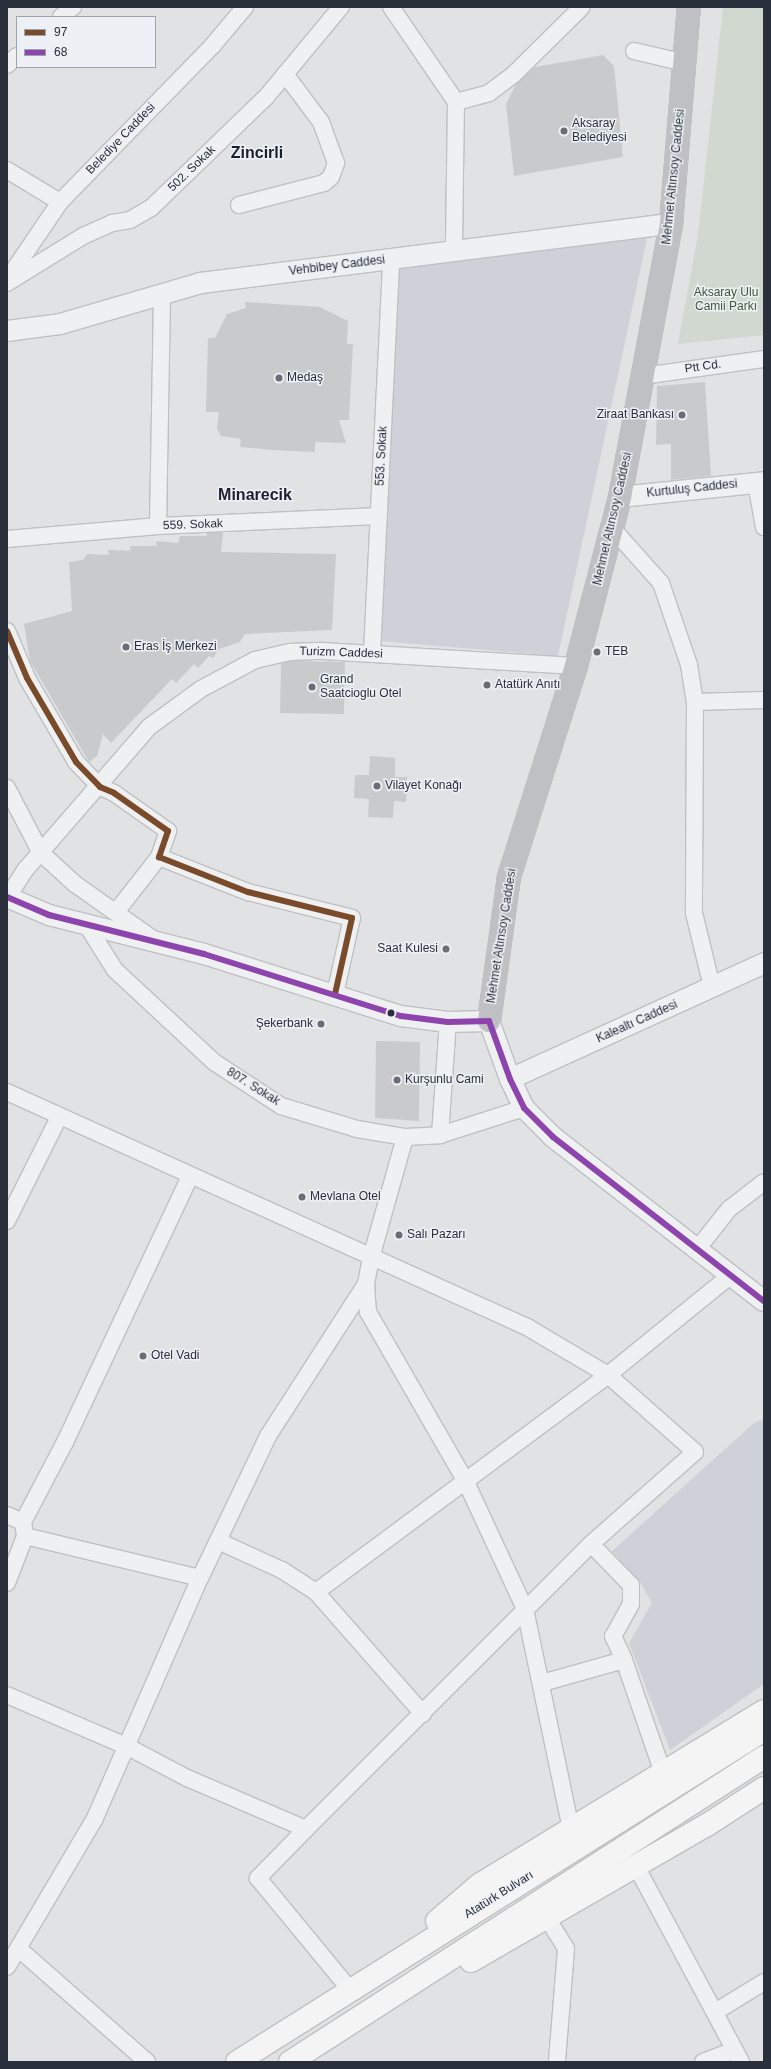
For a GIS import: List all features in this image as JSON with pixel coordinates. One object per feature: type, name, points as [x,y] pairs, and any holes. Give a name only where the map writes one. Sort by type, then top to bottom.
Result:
[{"type":"main road","name":"Mehmet Altınsoy Caddesi","points":[[489,1021],[509,877],[576,666],[620,497],[671,224],[689,7]]},
{"type":"main road","points":[[374,1976],[478,1885],[764,1711]]},
{"type":"main road","name":"Atatürk Bulvarı","points":[[236,2062],[764,1730]]},
{"type":"main road","points":[[290,2062],[387,2002],[764,1757]]},
{"type":"main road","points":[[387,2002],[492,1950],[636,1866],[764,1788]]},
{"type":"street","points":[[62,16],[73,7]]},
{"type":"street","name":"Belediye Caddesi","points":[[7,282],[60,202],[213,45],[245,7]]},
{"type":"street","name":"502. Sokak","points":[[7,282],[84,236],[112,223],[130,220],[151,208],[267,96],[341,7]]},
{"type":"street","points":[[391,7],[456,102],[454,251]]},
{"type":"street","points":[[456,102],[489,93],[514,74],[582,7]]},
{"type":"street","points":[[634,51],[685,63]]},
{"type":"street","points":[[7,65],[16,57]]},
{"type":"street","points":[[239,205],[324,183],[331,177],[336,163],[321,122],[285,74]]},
{"type":"street","points":[[7,170],[60,202]]},
{"type":"street","name":"Vehbibey Caddesi","points":[[7,331],[60,324],[201,283],[671,224]]},
{"type":"street","name":"553. Sokak","points":[[372,653],[380,516],[391,259]]},
{"type":"street","points":[[158,526],[162,294]]},
{"type":"street","name":"Ptt Cd.","points":[[643,376],[764,359]]},
{"type":"street","points":[[760,482],[764,527]]},
{"type":"street","name":"Kurtuluş Caddesi","points":[[620,497],[760,482]]},
{"type":"street","name":"559. Sokak","points":[[7,539],[158,526],[380,516]]},
{"type":"street","points":[[612,528],[661,583],[689,665],[695,702],[694,913],[712,987]]},
{"type":"street","points":[[7,631],[27,678],[76,762],[100,787],[114,793],[168,831],[159,857],[116,912]]},
{"type":"street","name":"Turizm Caddesi","points":[[7,897],[41,853],[100,787],[149,728],[201,689],[255,660],[290,652],[372,653],[576,666]]},
{"type":"street","points":[[695,702],[764,700]]},
{"type":"street","points":[[7,788],[41,853],[75,884],[156,942]]},
{"type":"street","points":[[159,857],[248,892],[352,918],[335,994]]},
{"type":"street","points":[[7,897],[49,915],[156,942],[335,994],[401,1016],[448,1022],[489,1021],[510,1079],[524,1108],[552,1138],[698,1248],[730,1276],[764,1301]]},
{"type":"street","name":"807. Sokak","points":[[86,924],[115,970],[214,1062],[281,1106],[357,1129],[404,1137],[440,1135],[524,1108]]},
{"type":"street","name":"Kalealtı Caddesi","points":[[510,1079],[764,963]]},
{"type":"street","points":[[440,1135],[448,1022]]},
{"type":"street","points":[[7,1092],[59,1117],[526,1327],[608,1375],[695,1452],[591,1544],[258,1878],[350,1990]]},
{"type":"street","points":[[7,1221],[59,1117]]},
{"type":"street","points":[[404,1137],[371,1258],[366,1284],[368,1312],[466,1482],[525,1609],[542,1683],[571,1829]]},
{"type":"street","points":[[7,1583],[24,1529],[190,1176]]},
{"type":"street","points":[[698,1248],[730,1208],[764,1182]]},
{"type":"street","points":[[316,1592],[608,1375],[730,1276]]},
{"type":"street","points":[[7,1967],[95,1818],[200,1578],[268,1436],[366,1284]]},
{"type":"street","points":[[7,1515],[24,1529],[200,1578]]},
{"type":"street","points":[[218,1541],[282,1570],[316,1592],[423,1714]]},
{"type":"street","points":[[591,1544],[631,1585],[631,1604],[613,1636],[624,1660],[663,1772]]},
{"type":"street","points":[[542,1683],[624,1660]]},
{"type":"street","points":[[7,1695],[126,1746],[187,1778],[306,1829]]},
{"type":"street","points":[[636,1866],[715,2012],[737,2056],[703,2062]]},
{"type":"street","points":[[547,1918],[566,1949],[557,2062]]},
{"type":"street","points":[[19,1949],[147,2062]]},
{"type":"street","points":[[715,2012],[764,1982]]},
{"type":"shaded area","points":[[648,234],[558,656],[380,641],[397,266]]},
{"type":"shaded area","points":[[764,1419],[764,1684],[670,1750],[629,1643],[652,1603],[640,1582],[612,1551],[754,1423]]},
{"type":"green space","name":"Aksaray Ulu Camii Parkı","points":[[723,7],[764,7],[764,335],[678,344],[698,235]]},
{"type":"building","name":"Aksaray Belediyesi","points":[[603,55],[614,66],[623,157],[514,176],[506,104],[516,84],[535,67]]},
{"type":"building","name":"Medaş","points":[[245,302],[320,307],[348,321],[347,344],[353,344],[349,420],[339,420],[346,443],[315,442],[315,452],[272,450],[240,447],[241,439],[221,436],[217,429],[219,412],[206,412],[208,338],[215,338],[227,314],[246,308]]},
{"type":"building","name":"Ziraat Bankası","points":[[705,382],[711,476],[671,480],[671,444],[656,445],[657,386]]},
{"type":"building","name":"Eras İş Merkezi","points":[[207,533],[223,533],[221,552],[336,554],[332,630],[245,634],[240,642],[219,649],[213,658],[209,656],[198,668],[194,664],[176,683],[172,679],[111,743],[103,734],[97,756],[89,762],[30,661],[24,624],[72,611],[69,562],[83,560],[87,554],[109,555],[108,550],[131,551],[130,546],[157,546],[156,541],[178,543],[180,536],[207,536]]},
{"type":"building","name":"Grand Saatcioglu Otel","points":[[291,661],[345,662],[344,714],[280,713],[281,664]]},
{"type":"building","name":"Vilayet Konağı","points":[[370,756],[395,758],[395,777],[407,777],[406,802],[394,801],[393,818],[368,817],[369,799],[354,798],[355,775],[369,775]]},
{"type":"building","name":"Kurşunlu Cami","points":[[376,1041],[420,1042],[419,1121],[375,1118]]},
{"type":"transit line","name":"97","points":[[7,631],[27,678],[76,762],[100,787],[114,793],[168,831],[159,857],[248,892],[352,918],[335,994]]},
{"type":"transit line","name":"68","points":[[7,897],[49,915],[204,954],[401,1016],[448,1022],[489,1021],[510,1079],[524,1108],[553,1137],[764,1301]]},
{"type":"place","name":"Aksaray Belediyesi","points":[[564,131]]},
{"type":"place","name":"Medaş","points":[[279,378]]},
{"type":"place","name":"Ziraat Bankası","points":[[682,415]]},
{"type":"place","name":"Eras İş Merkezi","points":[[126,647]]},
{"type":"place","name":"TEB","points":[[597,652]]},
{"type":"place","name":"Atatürk Anıtı","points":[[487,685]]},
{"type":"place","name":"Grand Saatcioglu Otel","points":[[312,687]]},
{"type":"place","name":"Vilayet Konağı","points":[[377,786]]},
{"type":"place","name":"Saat Kulesi","points":[[446,949]]},
{"type":"place","name":"Şekerbank","points":[[321,1024]]},
{"type":"place","name":"Kurşunlu Cami","points":[[397,1080]]},
{"type":"place","name":"Mevlana Otel","points":[[302,1197]]},
{"type":"place","name":"Salı Pazarı","points":[[399,1235]]},
{"type":"place","name":"Otel Vadi","points":[[143,1356]]},
{"type":"district","name":"Zincirli","points":[[257,153]]},
{"type":"district","name":"Minarecik","points":[[255,495]]}]
